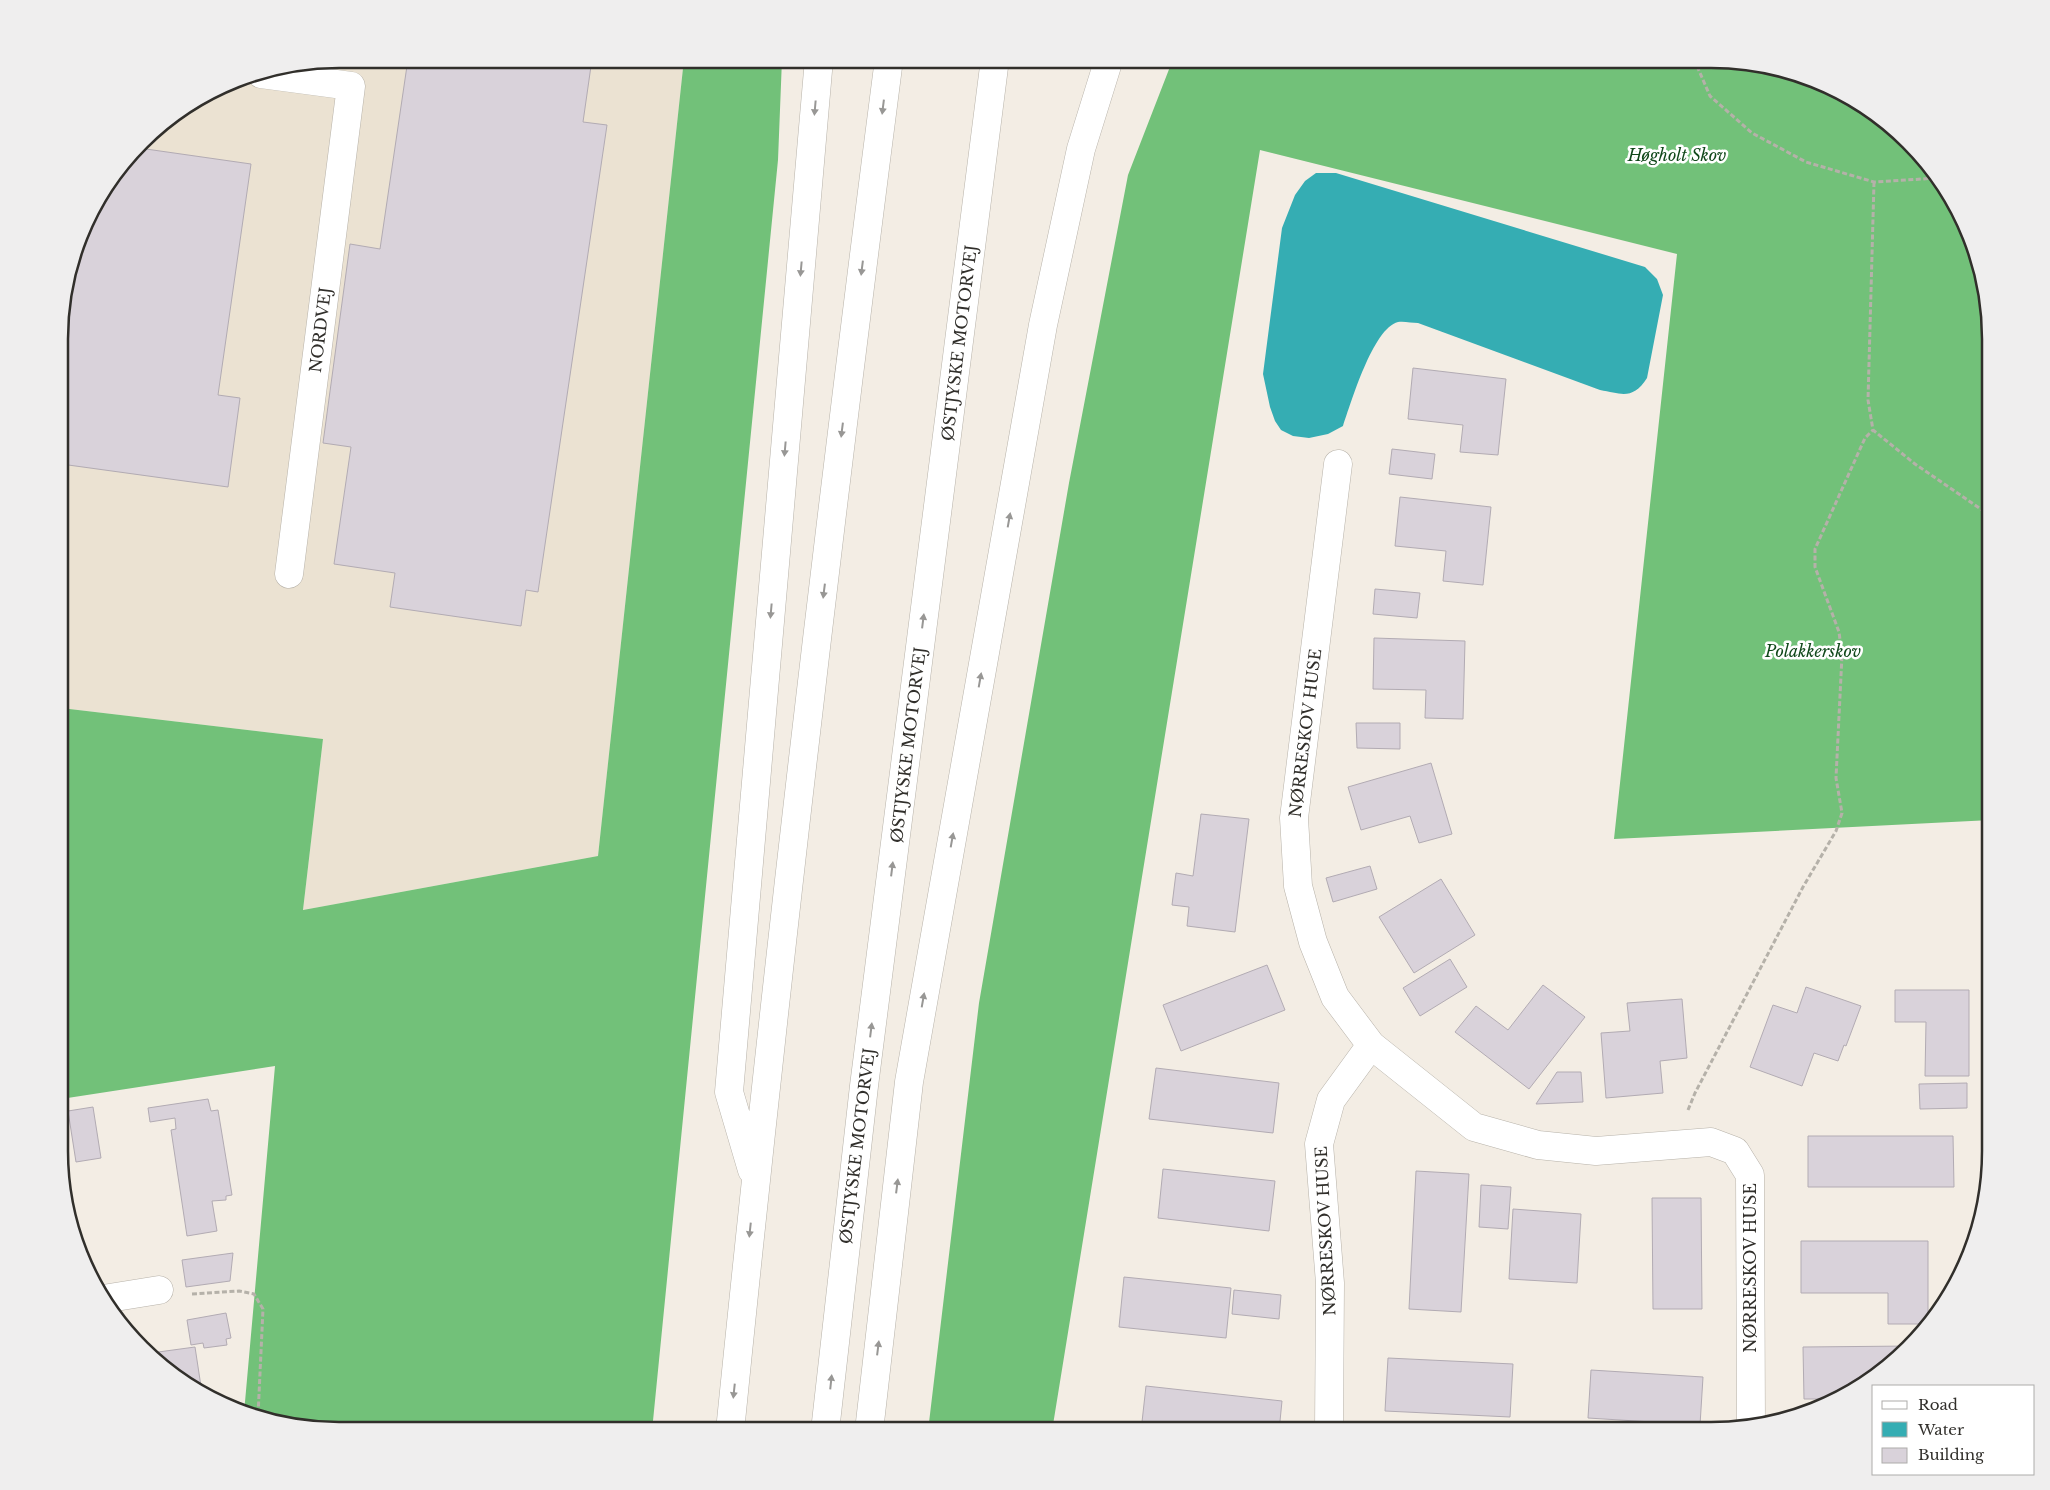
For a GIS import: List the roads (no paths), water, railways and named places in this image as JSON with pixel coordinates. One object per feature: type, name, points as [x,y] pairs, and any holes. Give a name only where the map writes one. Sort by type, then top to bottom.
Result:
[{"type":"main road","points":[[755,1181],[729,1092],[818,68]]},
{"type":"main road","points":[[731,1422],[755,1181],[854,332],[888,68]]},
{"type":"main road","name":"ØSTJYSKE MOTORVEJ","points":[[826,1422],[864,1086],[995,68]]},
{"type":"main road","points":[[870,1422],[909,1082],[1043,325],[1081,149],[1106,68]]},
{"type":"main road","name":"NORDVEJ","points":[[274,76],[351,86],[289,574]]},
{"type":"main road","name":"NØRRESKOV HUSE","points":[[1338,464],[1294,818],[1298,886],[1313,942],[1335,997],[1371,1045],[1474,1127],[1538,1145],[1596,1151],[1711,1142],[1735,1151],[1750,1175],[1752,1419]]},
{"type":"main road","name":"NØRRESKOV HUSE","points":[[1328,1422],[1330,1283],[1319,1144],[1332,1100],[1371,1045]]},
{"type":"main road","points":[[110,1298],[159,1290]]},
{"type":"water","points":[[1316,173],[1336,173],[1645,267],[1657,279],[1663,295],[1647,378],[1632,393],[1621,394],[1600,390],[1418,323],[1398,322],[1389,327],[1372,351],[1357,385],[1343,426],[1328,434],[1309,438],[1293,436],[1281,430],[1275,421],[1270,407],[1263,374],[1282,228],[1295,195],[1305,181]]},
{"type":"park label","name":"Høgholt Skov","points":[[1677,155]]},
{"type":"park label","name":"Polakkerskov","points":[[1813,651]]}]
